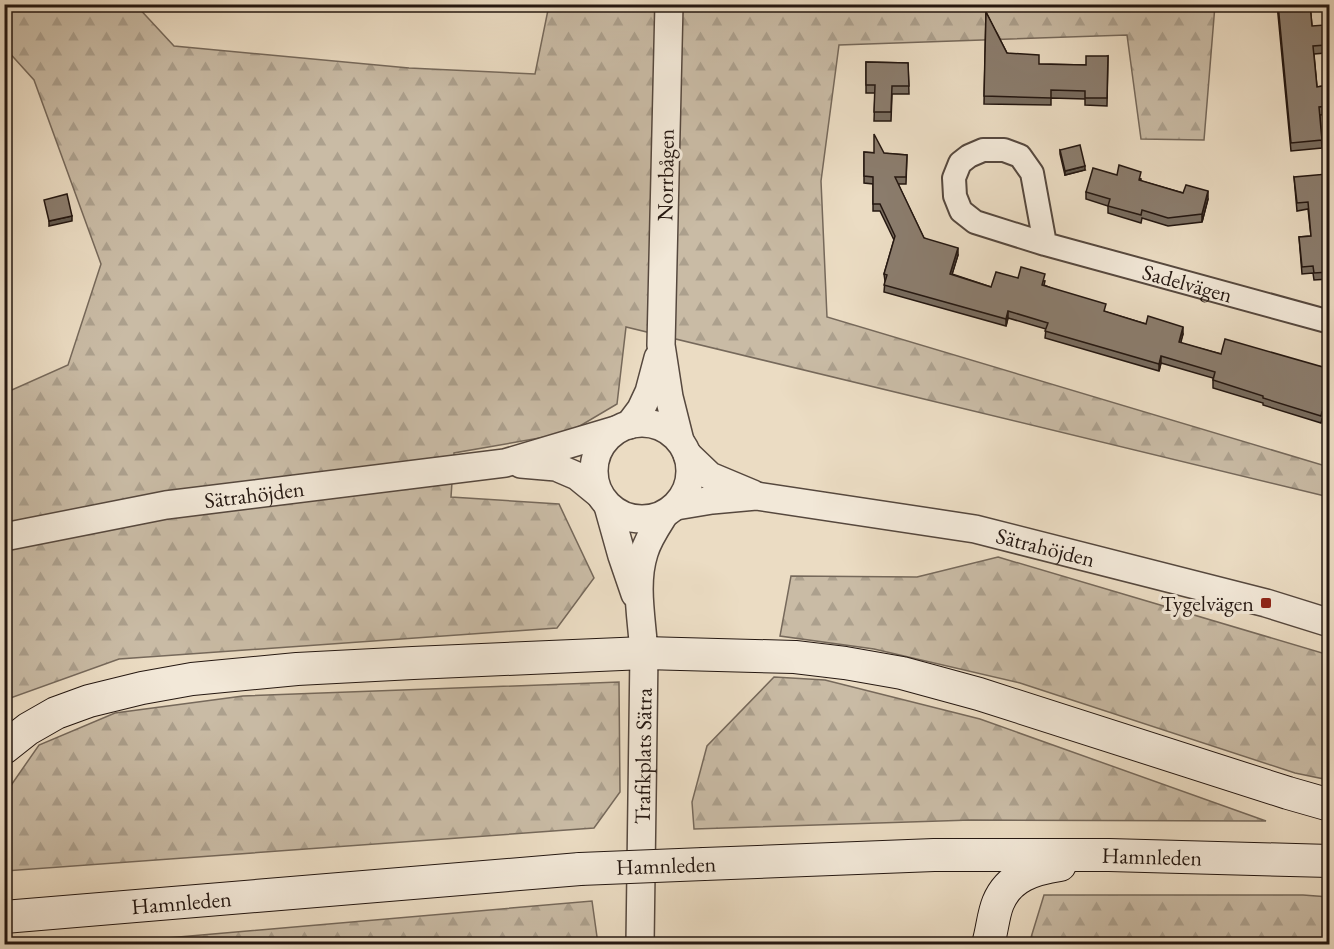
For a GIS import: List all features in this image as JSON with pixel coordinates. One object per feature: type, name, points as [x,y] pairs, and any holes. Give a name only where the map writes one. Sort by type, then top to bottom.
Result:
[{"type":"main road","points":[[4,748],[28,729],[56,713],[89,700],[192,680],[332,667],[644,653],[795,657],[902,673],[979,694],[1329,805]]},
{"type":"main road","name":"Hamnleden","points":[[4,917],[580,869],[934,855],[1109,855],[1329,861]]},
{"type":"main road","points":[[988,945],[998,904],[1005,890],[1023,875],[1037,869],[1109,855]]},
{"type":"street","name":"Norrbågen","points":[[669,4],[661,345],[669,397],[684,448]]},
{"type":"street","name":"Sadelvägen","points":[[1045,244],[1032,173],[1020,156],[1004,150],[983,150],[960,163],[954,178],[955,196],[961,211],[975,222],[1045,244],[1329,322]]},
{"type":"street","name":"Norrbågen","points":[[623,428],[641,409],[650,392],[661,345]]},
{"type":"street","points":[[643,423],[657,425],[670,432],[684,448],[690,468],[690,482],[685,495],[670,511],[650,519],[635,520],[621,515],[604,500],[594,480],[597,452],[605,440],[623,428],[643,423]]},
{"type":"street","name":"Sätrahöjden","points":[[4,537],[166,505],[505,463],[623,428]]},
{"type":"street","name":"Sätrahöjden","points":[[684,448],[710,476],[756,496]]},
{"type":"street","name":"Sätrahöjden","points":[[505,463],[556,467],[577,476],[604,500]]},
{"type":"street","name":"Sätrahöjden","points":[[670,511],[712,500],[756,496],[975,529],[1266,603],[1329,623]]},
{"type":"street","name":"Trafikplats Sätra","points":[[604,500],[640,606]]},
{"type":"street","name":"Trafikplats Sätra","points":[[640,945],[644,653],[640,571],[645,551],[670,511]]},
{"type":"green space","points":[[135,4],[174,46],[409,68],[535,74],[549,5],[1215,5],[1204,140],[1141,139],[1127,35],[839,45],[821,181],[827,317],[1329,467],[1329,497],[626,327],[617,404],[568,433],[454,453],[451,497],[559,504],[594,578],[557,628],[119,659],[5,700],[5,393],[68,365],[101,264],[34,80],[5,48],[5,5]]},
{"type":"green space","points":[[998,557],[1329,655],[1329,780],[1295,773],[1020,683],[874,649],[780,636],[791,576],[917,577]]},
{"type":"green space","points":[[774,677],[825,680],[980,719],[1266,821],[971,820],[694,829],[692,802],[707,746]]},
{"type":"green space","points":[[619,682],[620,792],[594,828],[5,871],[5,794],[39,745],[115,713],[243,696]]},
{"type":"green space","points":[[1044,895],[1303,895],[1329,897],[1329,944],[1029,944]]},
{"type":"green space","points":[[592,901],[598,944],[98,944]]},
{"type":"building","points":[[1278,4],[1310,4],[1312,26],[1325,25],[1326,45],[1313,46],[1317,87],[1329,85],[1329,106],[1319,107],[1322,140],[1291,143]]},
{"type":"building","points":[[986,12],[1007,53],[1039,55],[1039,64],[1086,65],[1086,56],[1108,56],[1107,98],[1085,98],[1085,91],[1051,90],[1051,98],[984,96]]},
{"type":"building","points":[[866,62],[908,63],[909,86],[892,86],[891,112],[874,112],[875,85],[866,85]]},
{"type":"building","points":[[874,134],[884,153],[907,155],[906,177],[895,177],[924,238],[958,248],[950,274],[991,287],[996,272],[1018,278],[1021,267],[1045,274],[1042,285],[1106,304],[1104,311],[1146,324],[1148,316],[1183,327],[1179,342],[1221,354],[1225,339],[1323,367],[1329,358],[1329,414],[1322,412],[1321,416],[1263,398],[1263,396],[1213,380],[1215,372],[1161,356],[1159,364],[1045,331],[1048,323],[1008,311],[1006,319],[884,285],[887,275],[884,274],[895,236],[880,204],[873,204],[873,177],[864,176],[864,152],[874,153]]},
{"type":"building","points":[[1080,145],[1085,166],[1065,171],[1060,150]]},
{"type":"building","points":[[1119,165],[1141,172],[1139,180],[1183,193],[1186,185],[1208,191],[1202,214],[1168,218],[1142,210],[1141,215],[1108,206],[1110,199],[1086,192],[1093,168],[1117,175]]},
{"type":"building","points":[[1327,174],[1329,272],[1314,273],[1313,266],[1302,267],[1299,237],[1311,236],[1308,202],[1297,203],[1294,177]]},
{"type":"building","points":[[67,194],[72,216],[49,221],[44,200]]},
{"type":"building","points":[[4,320],[9,346],[4,347]]},
{"type":"place","name":"Tygelvägen","points":[[1266,603]]}]
